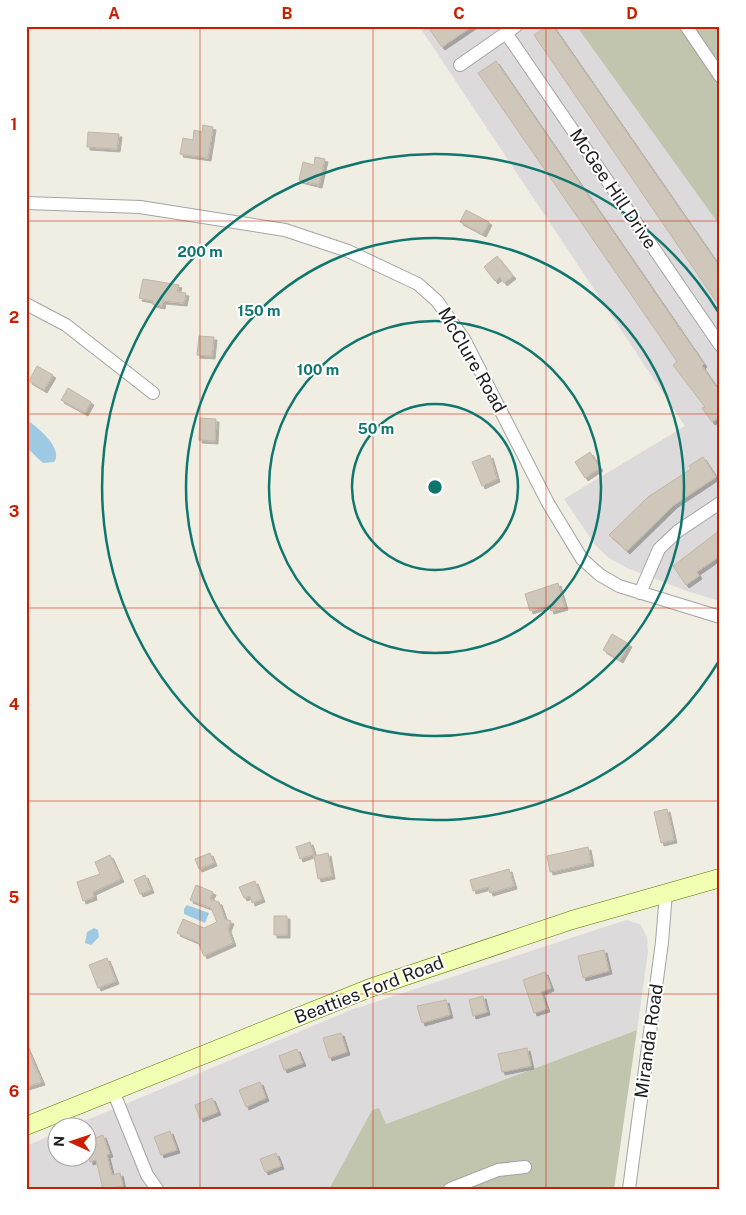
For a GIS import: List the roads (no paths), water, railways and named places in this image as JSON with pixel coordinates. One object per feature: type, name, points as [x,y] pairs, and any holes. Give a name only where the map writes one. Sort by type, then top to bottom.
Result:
[{"type":"main road","name":"Beatties Ford Road","points":[[26,1126],[370,988],[534,932],[720,878]]},
{"type":"street","points":[[686,26],[720,76]]},
{"type":"street","points":[[460,65],[511,30]]},
{"type":"street","name":"McGee Hill Drive","points":[[511,30],[720,345]]},
{"type":"street","name":"McClure Road","points":[[26,203],[158,209],[284,230],[348,251],[418,284],[437,301],[464,340],[548,503],[582,559],[600,576],[619,586],[720,617]]},
{"type":"street","points":[[26,304],[66,324],[153,393]]},
{"type":"street","points":[[640,593],[659,549],[678,531],[720,503]]},
{"type":"street","name":"Miranda Road","points":[[628,1189],[662,942],[666,893]]},
{"type":"street","points":[[113,1091],[148,1175],[157,1189]]},
{"type":"street","points":[[450,1189],[498,1170],[525,1167]]},
{"type":"water","points":[[26,419],[42,432],[52,444],[56,456],[54,462],[43,463],[26,447]]},
{"type":"water","points":[[187,905],[209,913],[205,923],[184,914],[184,909]]},
{"type":"water","points":[[94,928],[98,930],[99,937],[91,945],[85,943],[87,932]]}]
